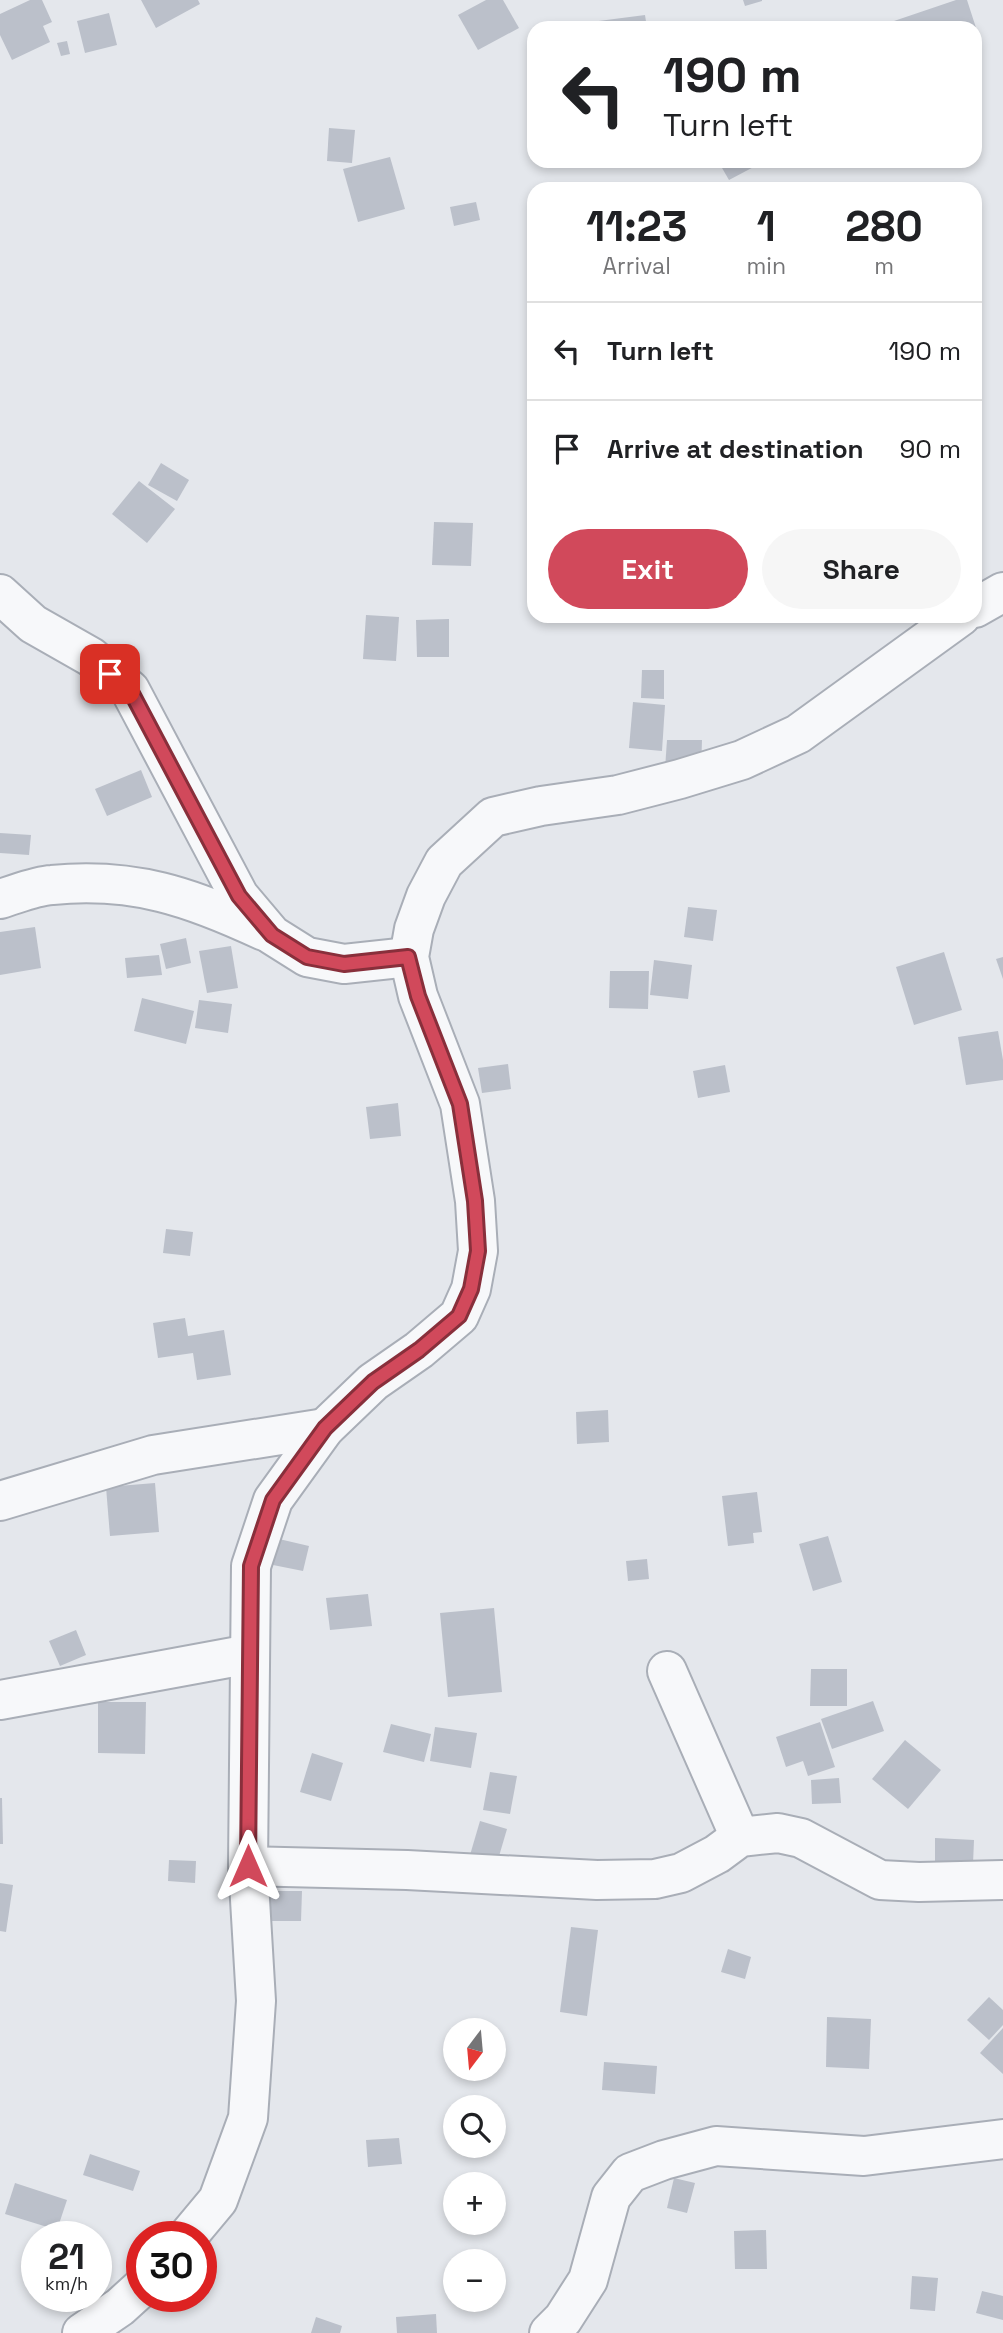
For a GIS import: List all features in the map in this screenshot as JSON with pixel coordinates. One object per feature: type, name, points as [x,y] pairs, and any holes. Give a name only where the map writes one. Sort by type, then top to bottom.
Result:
[{"type":"street","points":[[982,604],[1003,592]]},
{"type":"street","points":[[0,594],[33,624],[91,657],[130,690],[239,896],[272,935]]},
{"type":"street","points":[[200,2221],[218,2200],[248,2118],[256,2001],[248,1866],[251,1566],[273,1500],[325,1428],[373,1382],[419,1350],[459,1316],[471,1289],[476,1264],[478,1251],[475,1201],[460,1104],[418,996],[408,957],[425,896],[444,863],[493,817],[541,806],[618,795],[742,760],[798,734],[951,623]]},
{"type":"street","points":[[0,899],[49,885],[110,883],[164,891],[209,905],[272,935],[307,957],[344,964],[408,957]]},
{"type":"street","points":[[0,1502],[153,1455],[325,1428]]},
{"type":"street","points":[[0,1700],[250,1654]]},
{"type":"street","points":[[667,1671],[740,1837]]},
{"type":"street","points":[[248,1866],[407,1870],[597,1880],[655,1879],[681,1873],[718,1854],[740,1837],[778,1833],[801,1838],[880,1880],[1003,1880]]},
{"type":"street","points":[[549,2333],[563,2319],[588,2280],[611,2197],[630,2173],[664,2160],[716,2146],[864,2156],[1003,2139]]},
{"type":"street","points":[[82,2333],[126,2311]]},
{"type":"building","points":[[30,0],[42,0],[52,22],[43,26],[50,42],[12,60],[0,35],[0,14]]},
{"type":"building","points":[[141,0],[198,0],[200,4],[156,28]]},
{"type":"building","points":[[486,0],[503,0],[519,28],[478,50],[458,15]]},
{"type":"building","points":[[743,0],[762,0],[762,1],[745,6]]},
{"type":"building","points":[[956,0],[967,0],[974,21],[894,21]]},
{"type":"building","points":[[109,13],[117,45],[85,53],[77,21]]},
{"type":"building","points":[[645,15],[646,21],[599,21]]},
{"type":"building","points":[[67,41],[70,54],[61,56],[57,43]]},
{"type":"building","points":[[329,128],[355,130],[352,163],[327,161]]},
{"type":"building","points":[[390,157],[405,209],[358,222],[343,169]]},
{"type":"building","points":[[722,168],[752,168],[729,180]]},
{"type":"building","points":[[476,202],[480,220],[454,226],[450,207]]},
{"type":"building","points":[[161,463],[189,480],[177,501],[148,485]]},
{"type":"building","points":[[139,481],[175,509],[147,543],[112,514]]},
{"type":"building","points":[[434,522],[473,523],[471,566],[432,565]]},
{"type":"building","points":[[366,615],[399,617],[396,661],[363,659]]},
{"type":"building","points":[[449,619],[449,657],[417,657],[416,620]]},
{"type":"building","points":[[642,670],[664,670],[664,699],[641,698]]},
{"type":"building","points":[[633,702],[665,705],[662,751],[629,748]]},
{"type":"building","points":[[667,740],[702,740],[701,770],[665,769]]},
{"type":"building","points":[[141,770],[152,797],[107,816],[95,789]]},
{"type":"building","points":[[0,833],[31,835],[29,855],[0,853]]},
{"type":"building","points":[[688,907],[717,910],[713,941],[684,937]]},
{"type":"building","points":[[35,927],[41,968],[0,975],[0,932]]},
{"type":"building","points":[[186,938],[191,963],[166,969],[160,944]]},
{"type":"building","points":[[231,946],[238,988],[207,993],[199,951]]},
{"type":"building","points":[[944,952],[962,1010],[914,1025],[896,967]]},
{"type":"building","points":[[159,955],[162,975],[127,978],[125,958]]},
{"type":"building","points":[[1003,957],[1003,979],[996,959]]},
{"type":"building","points":[[654,960],[692,965],[688,999],[650,995]]},
{"type":"building","points":[[610,971],[649,971],[648,1009],[609,1008]]},
{"type":"building","points":[[142,998],[194,1011],[186,1044],[134,1031]]},
{"type":"building","points":[[199,1000],[232,1004],[228,1033],[195,1028]]},
{"type":"building","points":[[998,1031],[1003,1080],[966,1085],[958,1037]]},
{"type":"building","points":[[508,1064],[511,1089],[482,1093],[478,1068]]},
{"type":"building","points":[[725,1065],[730,1092],[698,1098],[693,1071]]},
{"type":"building","points":[[398,1103],[401,1136],[370,1139],[366,1107]]},
{"type":"building","points":[[166,1229],[193,1232],[190,1256],[163,1253]]},
{"type":"building","points":[[185,1318],[188,1336],[224,1330],[231,1375],[197,1380],[193,1353],[158,1358],[153,1323]]},
{"type":"building","points":[[608,1410],[609,1442],[577,1444],[576,1412]]},
{"type":"building","points":[[155,1483],[159,1532],[110,1536],[106,1487]]},
{"type":"building","points":[[757,1492],[762,1532],[753,1533],[754,1543],[728,1546],[722,1496]]},
{"type":"building","points":[[828,1536],[842,1582],[813,1591],[799,1544]]},
{"type":"building","points":[[279,1539],[309,1546],[303,1571],[273,1565]]},
{"type":"building","points":[[647,1559],[649,1579],[628,1581],[626,1561]]},
{"type":"building","points":[[368,1594],[372,1626],[330,1630],[326,1598]]},
{"type":"building","points":[[494,1608],[502,1692],[448,1697],[440,1613]]},
{"type":"building","points":[[76,1630],[86,1655],[60,1666],[49,1641]]},
{"type":"building","points":[[811,1669],[847,1669],[847,1706],[810,1706]]},
{"type":"building","points":[[873,1701],[884,1731],[832,1749],[821,1719]]},
{"type":"building","points":[[98,1702],[146,1702],[145,1754],[98,1753]]},
{"type":"building","points":[[820,1722],[835,1767],[808,1776],[803,1761],[786,1767],[776,1737]]},
{"type":"building","points":[[391,1724],[431,1734],[424,1762],[383,1752]]},
{"type":"building","points":[[435,1727],[477,1733],[471,1768],[430,1761]]},
{"type":"building","points":[[905,1740],[941,1770],[908,1809],[872,1779]]},
{"type":"building","points":[[312,1753],[343,1763],[331,1801],[300,1792]]},
{"type":"building","points":[[490,1772],[517,1776],[510,1814],[483,1810]]},
{"type":"building","points":[[839,1778],[841,1803],[812,1804],[811,1780]]},
{"type":"building","points":[[2,1798],[3,1844],[0,1844]]},
{"type":"building","points":[[480,1821],[507,1829],[497,1863],[470,1855]]},
{"type":"building","points":[[935,1838],[974,1840],[973,1864],[935,1862]]},
{"type":"building","points":[[169,1860],[196,1861],[195,1883],[168,1881]]},
{"type":"building","points":[[0,1883],[13,1885],[6,1932],[0,1931]]},
{"type":"building","points":[[261,1891],[302,1891],[301,1921],[261,1921]]},
{"type":"building","points":[[571,1927],[598,1930],[587,2016],[560,2012]]},
{"type":"building","points":[[728,1949],[751,1957],[745,1979],[721,1972]]},
{"type":"building","points":[[989,1997],[1003,2010],[1003,2025],[989,2040],[967,2020]]},
{"type":"building","points":[[827,2017],[871,2019],[869,2069],[826,2067]]},
{"type":"building","points":[[1003,2028],[1003,2074],[980,2053]]},
{"type":"building","points":[[604,2062],[657,2066],[655,2094],[602,2090]]},
{"type":"building","points":[[399,2138],[402,2164],[368,2167],[366,2140]]},
{"type":"building","points":[[90,2154],[140,2171],[133,2191],[83,2175]]},
{"type":"building","points":[[674,2178],[695,2183],[687,2213],[667,2208]]},
{"type":"building","points":[[15,2183],[67,2200],[60,2221],[28,2221],[5,2214]]},
{"type":"building","points":[[766,2230],[767,2269],[735,2269],[734,2231]]},
{"type":"building","points":[[912,2276],[938,2278],[935,2311],[910,2309]]},
{"type":"building","points":[[982,2291],[1003,2296],[1003,2320],[976,2313]]},
{"type":"building","points":[[436,2314],[437,2333],[397,2333],[396,2317]]},
{"type":"building","points":[[316,2317],[342,2326],[340,2333],[311,2333]]},
{"type":"route","points":[[110,674],[130,690],[239,896],[272,935],[307,957],[344,964],[408,957],[418,996],[460,1104],[475,1201],[478,1251],[471,1289],[459,1316],[419,1350],[373,1382],[325,1428],[273,1500],[251,1566],[248,1866]]}]
